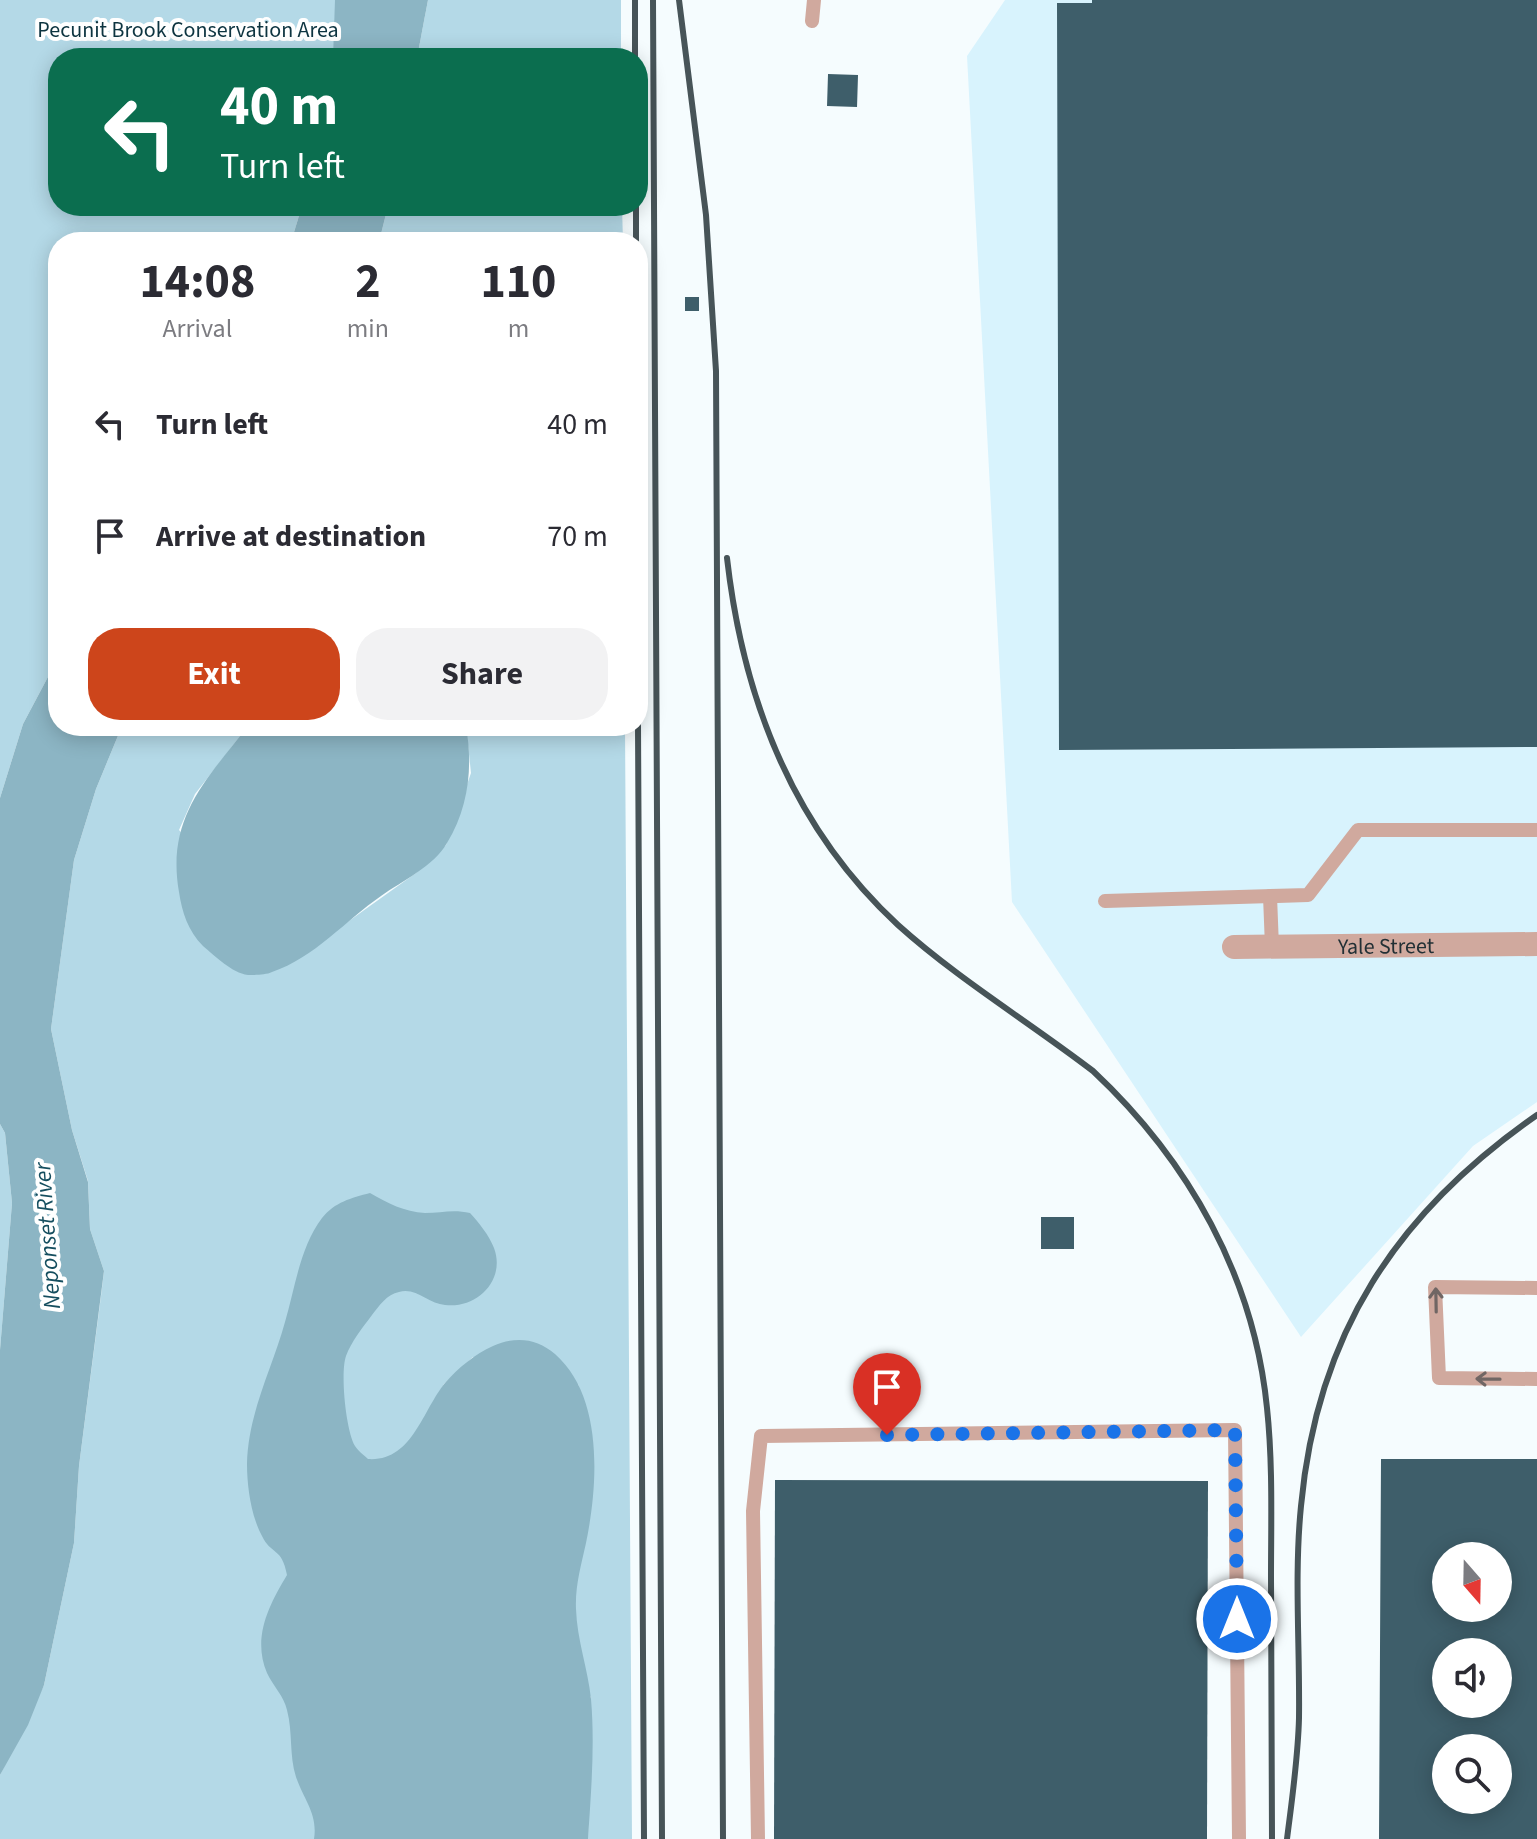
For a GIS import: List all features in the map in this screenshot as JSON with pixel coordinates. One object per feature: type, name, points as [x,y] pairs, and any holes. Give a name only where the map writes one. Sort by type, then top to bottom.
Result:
[{"type":"street","name":"Yale Street","points":[[1234,947],[1537,944]]},
{"type":"lane","points":[[812,21],[814,0]]},
{"type":"lane","points":[[1105,901],[1308,895],[1358,830],[1537,830]]},
{"type":"lane","points":[[1270,896],[1272,947]]},
{"type":"lane","points":[[1537,1288],[1435,1287],[1439,1378],[1537,1379]]},
{"type":"lane","points":[[758,1839],[753,1511],[761,1436],[1235,1430],[1239,1839]]},
{"type":"shaded area","points":[[1005,0],[1537,0],[1537,1102],[1473,1146],[1301,1337],[1012,902],[967,56]]},
{"type":"green space","name":"Pecunit Brook Conservation Area","points":[[0,0],[375,0],[373,48],[48,48],[48,216],[299,216],[294,232],[48,232],[48,677],[23,724],[0,798]]},
{"type":"green space","points":[[428,0],[621,0],[621,48],[419,48]]},
{"type":"green space","points":[[386,216],[622,216],[623,232],[382,232]]},
{"type":"green space","points":[[118,736],[240,736],[195,794],[179,830],[293,961],[416,873],[446,845],[471,773],[467,736],[625,736],[632,1839],[588,1839],[591,1696],[417,1839],[0,1839],[0,1775],[44,1685],[74,1543],[79,1466],[104,1271],[90,1229],[88,1181],[72,1130],[51,1029],[74,860],[96,789]],"holes":[[[473,1357],[578,1384],[593,1442],[586,1541],[427,1413],[444,1384]]]},
{"type":"green space","points":[[0,1124],[5,1133],[12,1203],[0,1350]]},
{"type":"water","points":[[335,0],[428,0],[419,48],[333,48]]},
{"type":"water","points":[[299,216],[386,216],[382,232],[294,232]]},
{"type":"water","name":"Neponset River","points":[[48,677],[48,736],[118,736],[96,789],[74,860],[51,1029],[72,1130],[88,1182],[90,1229],[104,1271],[79,1466],[74,1543],[44,1685],[28,1725],[0,1775],[0,1350],[12,1203],[5,1133],[0,1124],[0,798],[23,724]]},
{"type":"water","points":[[240,736],[467,736],[469,756],[465,801],[447,843],[434,859],[302,958],[270,973],[254,975],[230,968],[203,946],[186,921],[179,892],[178,842],[184,821],[218,764]]},
{"type":"water","points":[[370,1193],[410,1211],[470,1213],[489,1238],[497,1260],[492,1281],[478,1297],[457,1305],[445,1305],[411,1292],[399,1292],[384,1301],[361,1330],[344,1364],[349,1428],[359,1451],[368,1459],[383,1458],[395,1452],[406,1444],[450,1377],[486,1349],[518,1340],[541,1345],[555,1354],[571,1372],[590,1417],[593,1495],[576,1601],[592,1716],[588,1839],[314,1839],[312,1814],[294,1769],[287,1710],[263,1660],[261,1647],[265,1622],[287,1575],[282,1560],[265,1542],[255,1519],[248,1482],[248,1445],[256,1409],[280,1340],[308,1242],[322,1218],[332,1208]]},
{"type":"building","points":[[1092,0],[1537,0],[1537,747],[1059,750],[1057,3],[1092,3]]},
{"type":"building","points":[[828,74],[858,75],[857,107],[827,106]]},
{"type":"building","points":[[685,297],[699,297],[699,311],[685,311]]},
{"type":"building","points":[[1041,1217],[1074,1217],[1074,1249],[1041,1249]]},
{"type":"building","points":[[1381,1459],[1537,1459],[1537,1839],[1379,1839]]},
{"type":"building","points":[[775,1480],[1208,1481],[1207,1839],[774,1839]]},
{"type":"railway","points":[[635,0],[635,48]]},
{"type":"railway","points":[[653,0],[662,1839]]},
{"type":"railway","points":[[679,0],[706,215],[716,371],[723,1839]]},
{"type":"railway","points":[[636,216],[636,232]]},
{"type":"railway","points":[[727,558],[746,661],[760,710],[779,758],[829,846],[861,887],[898,925],[969,982],[1093,1071],[1128,1106],[1187,1183],[1232,1268],[1260,1360],[1269,1429],[1272,1839]]},
{"type":"railway","points":[[638,736],[644,1839]]},
{"type":"railway","points":[[1287,1839],[1298,1733],[1301,1506],[1310,1444],[1325,1386],[1346,1333],[1372,1283],[1405,1236],[1443,1193],[1487,1153],[1537,1115]]},
{"type":"route","points":[[887,1435],[1235,1430],[1237,1619]]}]
